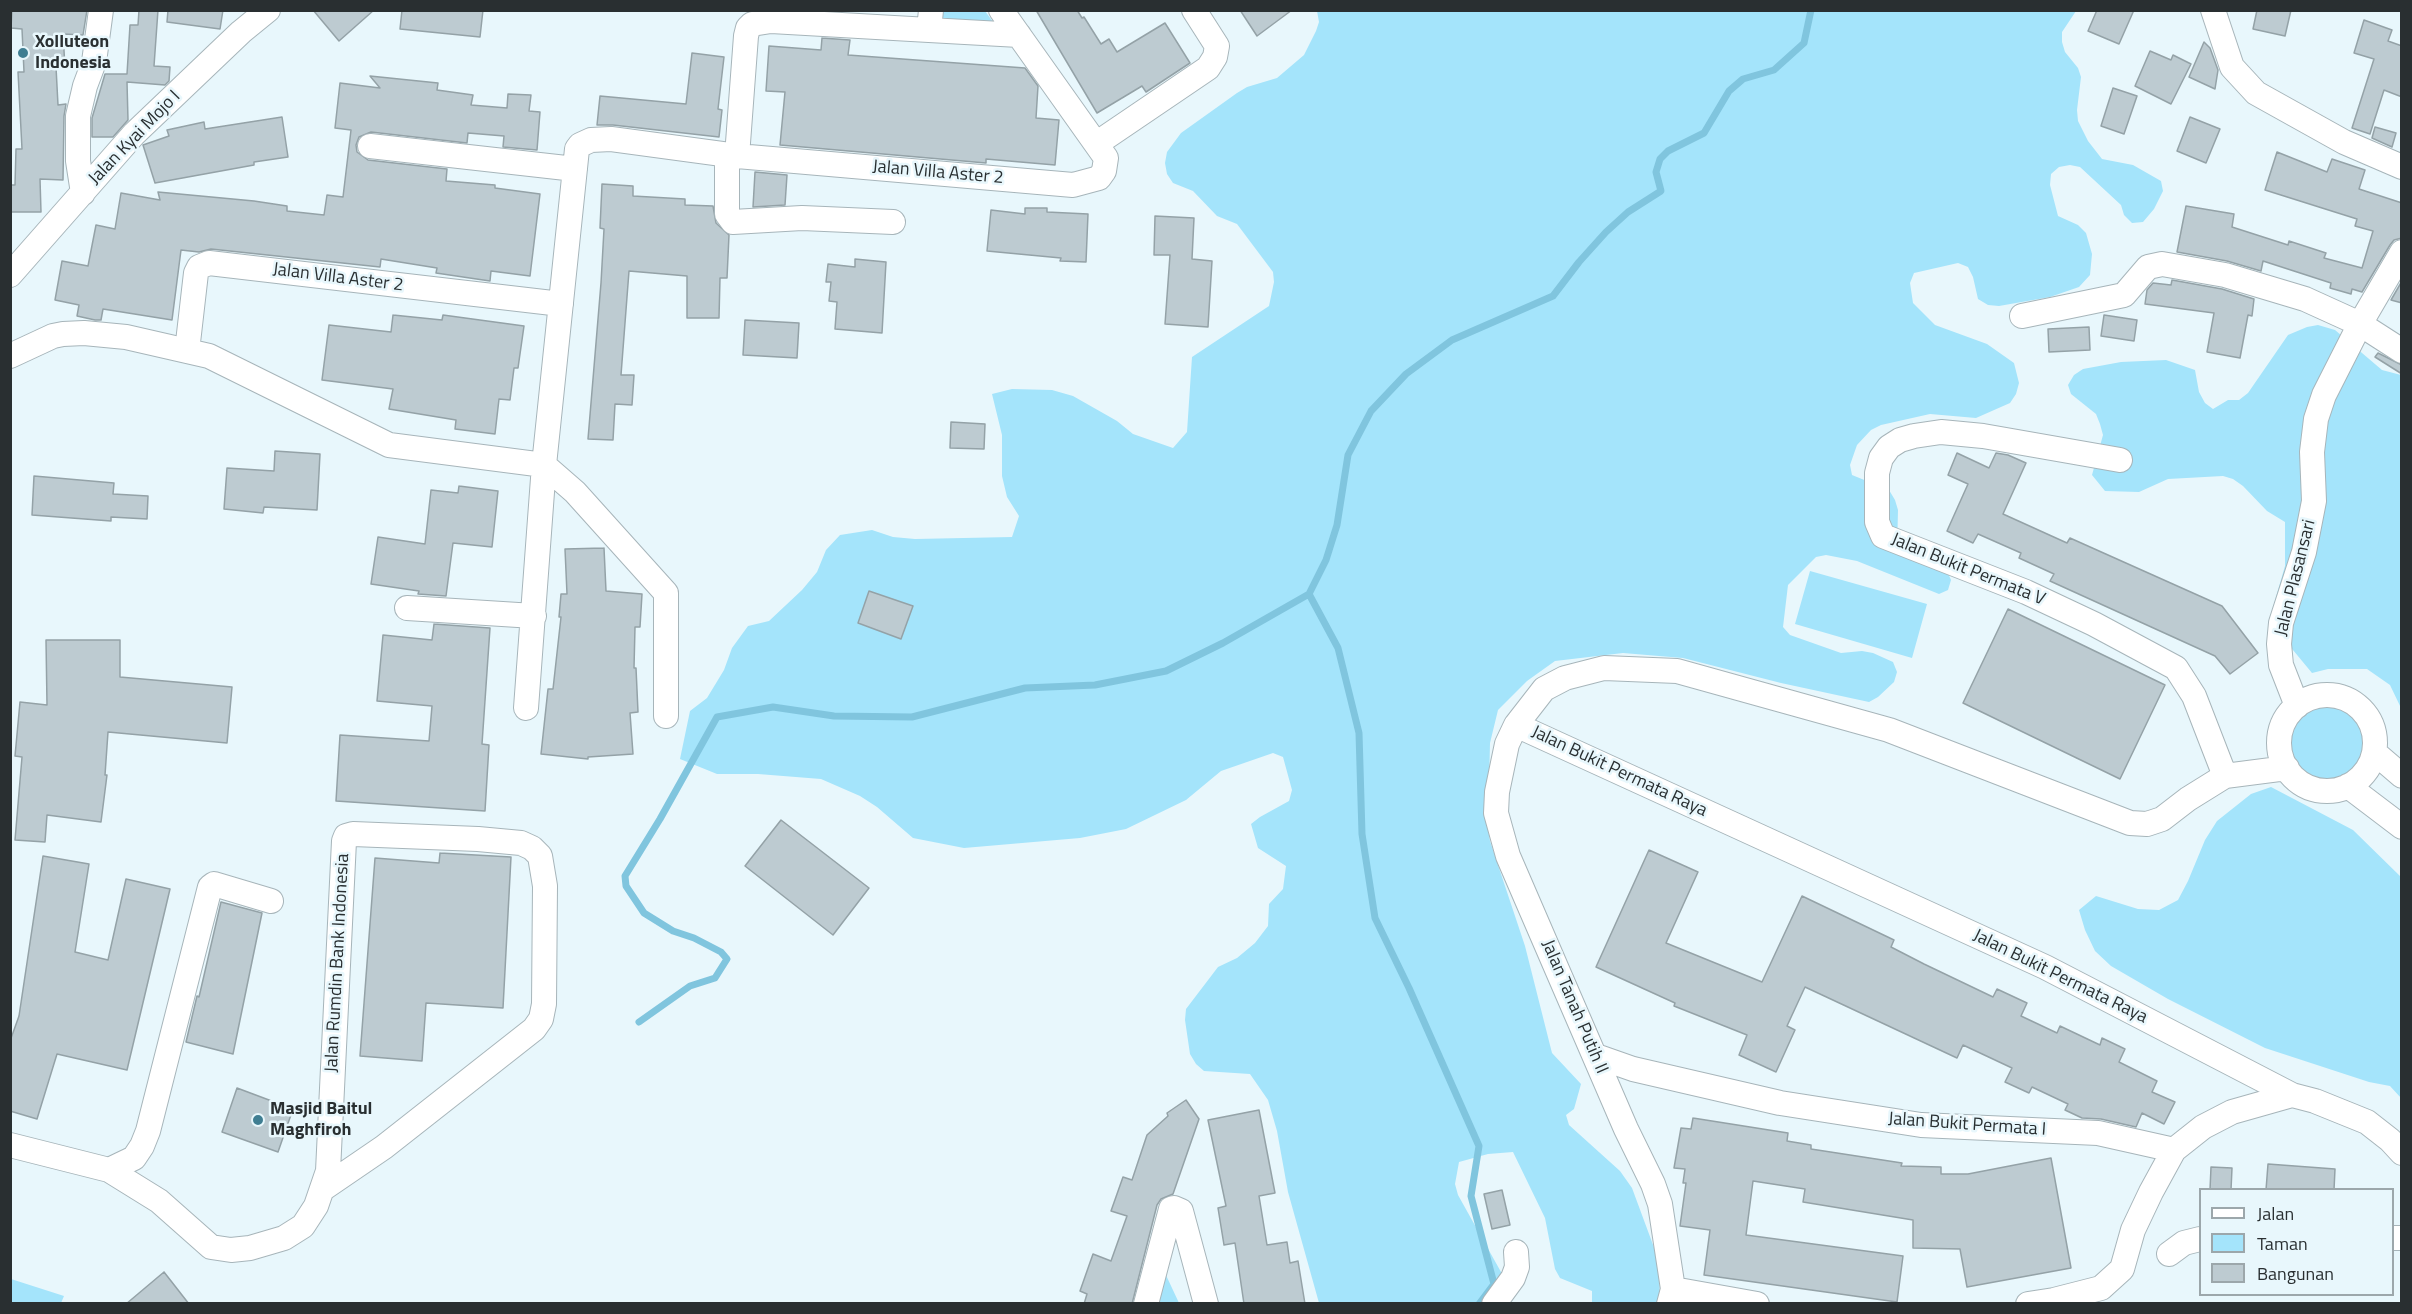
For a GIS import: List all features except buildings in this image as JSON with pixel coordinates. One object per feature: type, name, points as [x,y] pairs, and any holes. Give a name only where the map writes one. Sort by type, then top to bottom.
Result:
[{"type":"street","points":[[83,193],[78,161],[78,116],[85,86],[94,62],[102,10]]},
{"type":"street","name":"Jalan Kyai Mojo I","points":[[10,275],[134,134],[241,32],[268,10]]},
{"type":"street","name":"Jalan Villa Aster 2","points":[[526,708],[544,465],[577,149],[580,145],[602,138],[732,155],[1073,185],[1099,178],[1104,171],[1106,158],[1001,10]]},
{"type":"street","points":[[1096,144],[1208,68],[1215,57],[1217,46],[1194,10]]},
{"type":"street","points":[[2213,10],[2232,67],[2256,93],[2344,142],[2402,167]]},
{"type":"street","points":[[893,222],[802,218],[733,222],[728,214],[732,155],[748,28],[752,24],[771,21],[930,20],[1019,35]]},
{"type":"street","points":[[370,146],[575,168]]},
{"type":"street","name":"Jalan Plasansari","points":[[2297,706],[2280,665],[2281,623],[2304,552],[2314,501],[2312,452],[2316,419],[2324,395],[2360,324],[2402,252]]},
{"type":"street","name":"Jalan Villa Aster 2","points":[[187,351],[196,273],[199,267],[209,263],[561,304]]},
{"type":"street","points":[[2022,316],[2124,295],[2148,267],[2162,264],[2253,282],[2305,299],[2360,324],[2402,351]]},
{"type":"street","points":[[10,356],[53,336],[84,333],[126,337],[209,356],[389,445],[544,465],[575,492],[666,593],[666,716]]},
{"type":"street","name":"Jalan Bukit Permata V","points":[[2120,460],[1983,436],[1941,432],[1914,436],[1900,440],[1889,447],[1881,458],[1877,473],[1877,522],[1883,536],[2025,592],[2094,624],[2176,668],[2194,696],[2225,776]]},
{"type":"street","points":[[407,608],[534,616]]},
{"type":"street","name":"Jalan Bukit Permata Raya","points":[[2287,768],[2225,776],[2188,799],[2162,819],[2147,824],[2130,823],[1889,730],[1677,671],[1604,668],[1566,678],[1544,689],[1516,725],[2045,967],[2292,1095],[2315,1101],[2367,1122],[2402,1153]]},
{"type":"street","points":[[2321,696],[2347,700],[2367,718],[2374,734],[2374,752],[2367,770],[2348,786],[2327,791],[2314,789],[2301,783],[2287,768],[2281,755],[2280,735],[2288,716],[2297,706],[2321,696]]},
{"type":"street","name":"Jalan Tanah Putih II","points":[[1516,725],[1507,744],[1497,792],[1496,813],[1508,856],[1626,1129],[1653,1184],[1660,1204],[1671,1296]]},
{"type":"street","points":[[2374,752],[2402,777]]},
{"type":"street","points":[[2348,786],[2402,827]]},
{"type":"street","name":"Jalan Rumdin Bank Indonesia","points":[[10,1144],[109,1170],[159,1201],[211,1247],[250,1248],[284,1238],[303,1226],[310,1216],[324,1188],[328,1171],[346,836],[353,834],[478,839],[521,843],[532,848],[540,856],[545,886],[544,1004],[541,1019],[534,1029],[384,1147],[324,1188]]},
{"type":"street","points":[[109,1170],[134,1158],[148,1131],[210,887],[214,884],[271,901]]},
{"type":"street","name":"Jalan Bukit Permata I","points":[[1596,1056],[1633,1069],[1780,1103],[1921,1125],[2098,1133],[2175,1150]]},
{"type":"street","points":[[2028,1304],[2101,1288],[2122,1269],[2133,1230],[2175,1150],[2204,1127],[2232,1112],[2292,1095]]},
{"type":"street","points":[[1146,1304],[1171,1209],[1174,1208],[1181,1211],[1206,1304]]},
{"type":"street","points":[[2169,1254],[2184,1243],[2199,1239]]},
{"type":"street","points":[[1494,1304],[1513,1278],[1517,1267],[1516,1252]]},
{"type":"street","points":[[1671,1296],[1757,1304]]},
{"type":"green space","points":[[939,11],[985,11],[996,26],[938,18]]},
{"type":"green space","points":[[1317,11],[2076,11],[2062,32],[2062,42],[2065,52],[2078,68],[2081,77],[2078,121],[2088,141],[2102,159],[2133,165],[2161,181],[2163,191],[2154,209],[2143,222],[2132,223],[2124,215],[2121,205],[2080,167],[2070,165],[2059,167],[2051,174],[2050,185],[2058,216],[2078,225],[2086,233],[2092,254],[2090,275],[2079,287],[2050,297],[1999,306],[1988,305],[1978,299],[1968,267],[1958,263],[1914,273],[1910,283],[1913,303],[1935,325],[1987,344],[2014,363],[2019,383],[2010,403],[1976,418],[1930,414],[1881,425],[1871,430],[1857,445],[1850,465],[1852,475],[1889,490],[1895,500],[1898,510],[1897,552],[1947,571],[1951,580],[1948,590],[1939,594],[1857,561],[1826,555],[1816,557],[1788,585],[1783,627],[1790,635],[1841,653],[1862,651],[1893,662],[1897,672],[1894,682],[1878,697],[1869,702],[1683,658],[1623,653],[1555,661],[1527,681],[1498,710],[1490,743],[1488,829],[1490,841],[1525,946],[1552,1053],[1581,1084],[1574,1109],[1566,1115],[1569,1125],[1620,1171],[1632,1188],[1659,1261],[1660,1303],[1592,1303],[1592,1291],[1560,1278],[1555,1269],[1545,1218],[1513,1152],[1488,1154],[1459,1162],[1455,1184],[1458,1195],[1501,1272],[1508,1303],[1319,1303],[1288,1192],[1277,1131],[1268,1100],[1250,1074],[1204,1071],[1196,1064],[1190,1054],[1185,1020],[1186,1009],[1218,967],[1237,958],[1255,943],[1268,926],[1269,904],[1283,889],[1286,866],[1258,848],[1251,824],[1289,801],[1292,790],[1283,757],[1273,753],[1221,771],[1186,800],[1126,829],[1080,838],[964,848],[913,838],[877,807],[860,796],[821,779],[758,774],[717,774],[680,759],[690,711],[707,698],[724,670],[732,648],[748,626],[769,621],[802,590],[817,572],[826,550],[840,535],[872,530],[893,537],[915,539],[1012,537],[1019,516],[1007,497],[1002,476],[1002,435],[992,394],[1012,389],[1052,390],[1073,396],[1117,421],[1133,434],[1173,448],[1187,432],[1192,357],[1269,306],[1274,282],[1273,272],[1237,224],[1217,216],[1193,191],[1173,183],[1167,174],[1165,163],[1167,152],[1181,133],[1237,93],[1247,87],[1277,78],[1304,55],[1319,22]]},
{"type":"green space","points":[[2318,325],[2335,330],[2382,370],[2401,375],[2401,708],[2390,685],[2367,669],[2328,669],[2312,673],[2269,621],[2285,566],[2285,522],[2267,511],[2243,486],[2223,476],[2168,479],[2139,492],[2105,491],[2092,475],[2103,435],[2100,424],[2096,414],[2071,394],[2068,385],[2074,375],[2083,369],[2121,362],[2166,360],[2195,370],[2199,392],[2205,403],[2213,409],[2228,400],[2239,400],[2248,393],[2288,335]]},
{"type":"green space","points":[[1810,571],[1927,604],[1912,658],[1795,624]]},
{"type":"green space","points":[[2327,705],[2342,708],[2355,716],[2363,729],[2366,744],[2363,759],[2355,772],[2342,780],[2327,783],[2312,780],[2299,772],[2291,759],[2288,744],[2291,729],[2299,716],[2312,708]]},
{"type":"green space","points":[[2271,787],[2353,830],[2401,877],[2401,1098],[2390,1086],[2369,1082],[2265,1048],[2168,999],[2111,966],[2095,951],[2085,930],[2079,910],[2096,896],[2138,909],[2159,910],[2178,900],[2205,840],[2217,821],[2251,794]]},
{"type":"green space","points":[[1165,1273],[1179,1303],[1155,1303]]},
{"type":"green space","points":[[11,1279],[64,1296],[61,1303],[11,1303]]},
{"type":"waterway","points":[[639,1022],[690,986],[715,978],[727,959],[721,952],[694,938],[673,931],[644,913],[626,886],[625,876],[717,717],[773,707],[834,716],[912,717],[1025,688],[1095,685],[1166,671],[1223,643],[1309,594],[1326,560],[1337,525],[1348,455],[1371,411],[1406,374],[1452,340],[1553,296],[1606,232],[1628,212],[1661,191],[1656,172],[1660,159],[1668,151],[1704,133],[1729,91],[1743,79],[1774,70],[1804,43],[1811,10]]},
{"type":"waterway","points":[[1309,594],[1338,648],[1359,733],[1362,834],[1375,918],[1409,988],[1479,1146],[1471,1196],[1494,1284],[1479,1304]]},
{"type":"place","name":"Xolluteon Indonesia","points":[[23,53]]},
{"type":"place","name":"Masjid Baitul Maghfiroh","points":[[258,1120]]}]
